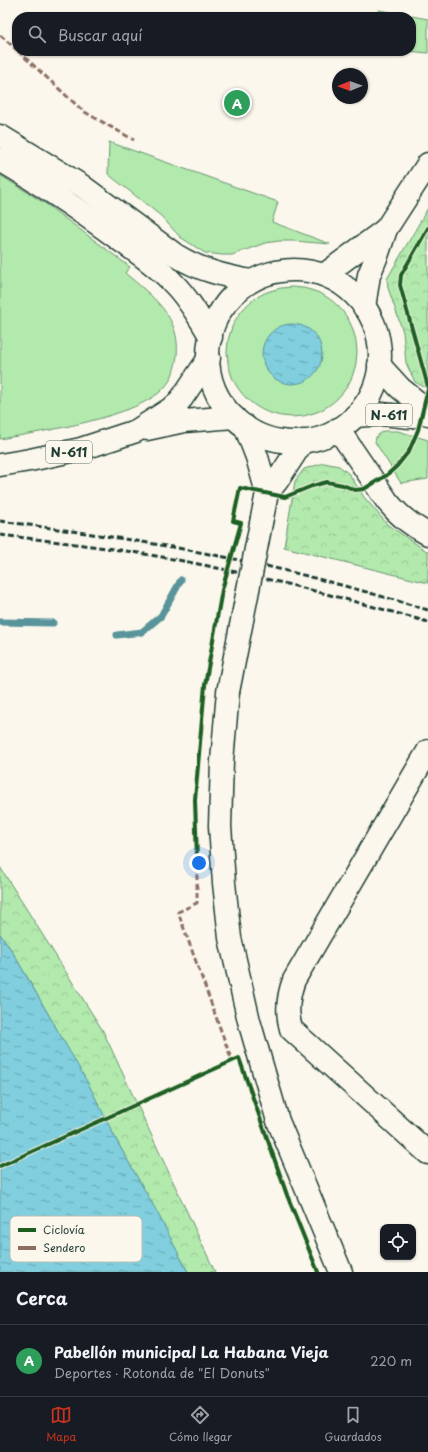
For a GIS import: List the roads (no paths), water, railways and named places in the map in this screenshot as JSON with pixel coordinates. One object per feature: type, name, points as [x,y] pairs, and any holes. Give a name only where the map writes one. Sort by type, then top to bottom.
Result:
[{"type":"main road","points":[[0,136],[82,186],[177,256],[192,265],[228,277],[251,281]]},
{"type":"main road","points":[[0,160],[26,175],[87,216],[169,279],[191,305],[210,347]]},
{"type":"main road","points":[[364,307],[368,275],[378,253],[386,229],[428,164]]},
{"type":"main road","points":[[324,275],[386,229]]},
{"type":"main road","name":"N-611","points":[[346,423],[362,407],[374,387],[380,352],[377,334],[371,318],[359,300],[347,288],[324,275],[300,270],[287,270],[274,272],[251,281],[225,305],[214,325],[210,347],[209,367],[214,385],[222,402],[240,421],[260,434],[277,440],[302,441],[321,437],[346,423],[382,414],[410,417],[425,413],[416,401],[400,388],[379,364]]},
{"type":"main road","name":"N-611","points":[[136,431],[175,406],[182,398],[210,347]]},
{"type":"main road","name":"N-611","points":[[0,464],[30,460],[81,449],[136,431],[158,428],[184,421],[240,421]]},
{"type":"main road","points":[[240,421],[257,457],[267,493],[228,692],[222,761],[220,826],[230,938],[249,1021],[278,1120],[342,1272]]},
{"type":"main road","points":[[346,423],[387,501],[396,512],[408,522],[428,534]]},
{"type":"main road","points":[[267,493],[277,481],[302,441]]},
{"type":"main road","points":[[428,751],[294,980],[290,991],[288,1010],[288,1020],[291,1029],[428,1153]]},
{"type":"water","points":[[292,324],[308,329],[313,333],[317,338],[322,354],[317,370],[313,375],[308,379],[292,384],[276,379],[271,375],[267,370],[262,354],[267,338],[271,333],[276,329]]},
{"type":"water","points":[[0,934],[12,951],[89,1085],[119,1145],[156,1210],[188,1272],[0,1272]]},
{"type":"waterway","points":[[117,635],[142,632],[161,616],[181,580]]},
{"type":"waterway","points":[[0,622],[53,623]]},
{"type":"railway","points":[[0,521],[108,536],[216,555],[305,576],[428,610]]},
{"type":"railway","points":[[0,535],[115,549],[214,567],[306,589],[428,622]]},
{"type":"place","name":"Pabellón municipal La Habana Vieja","points":[[237,103]]}]
